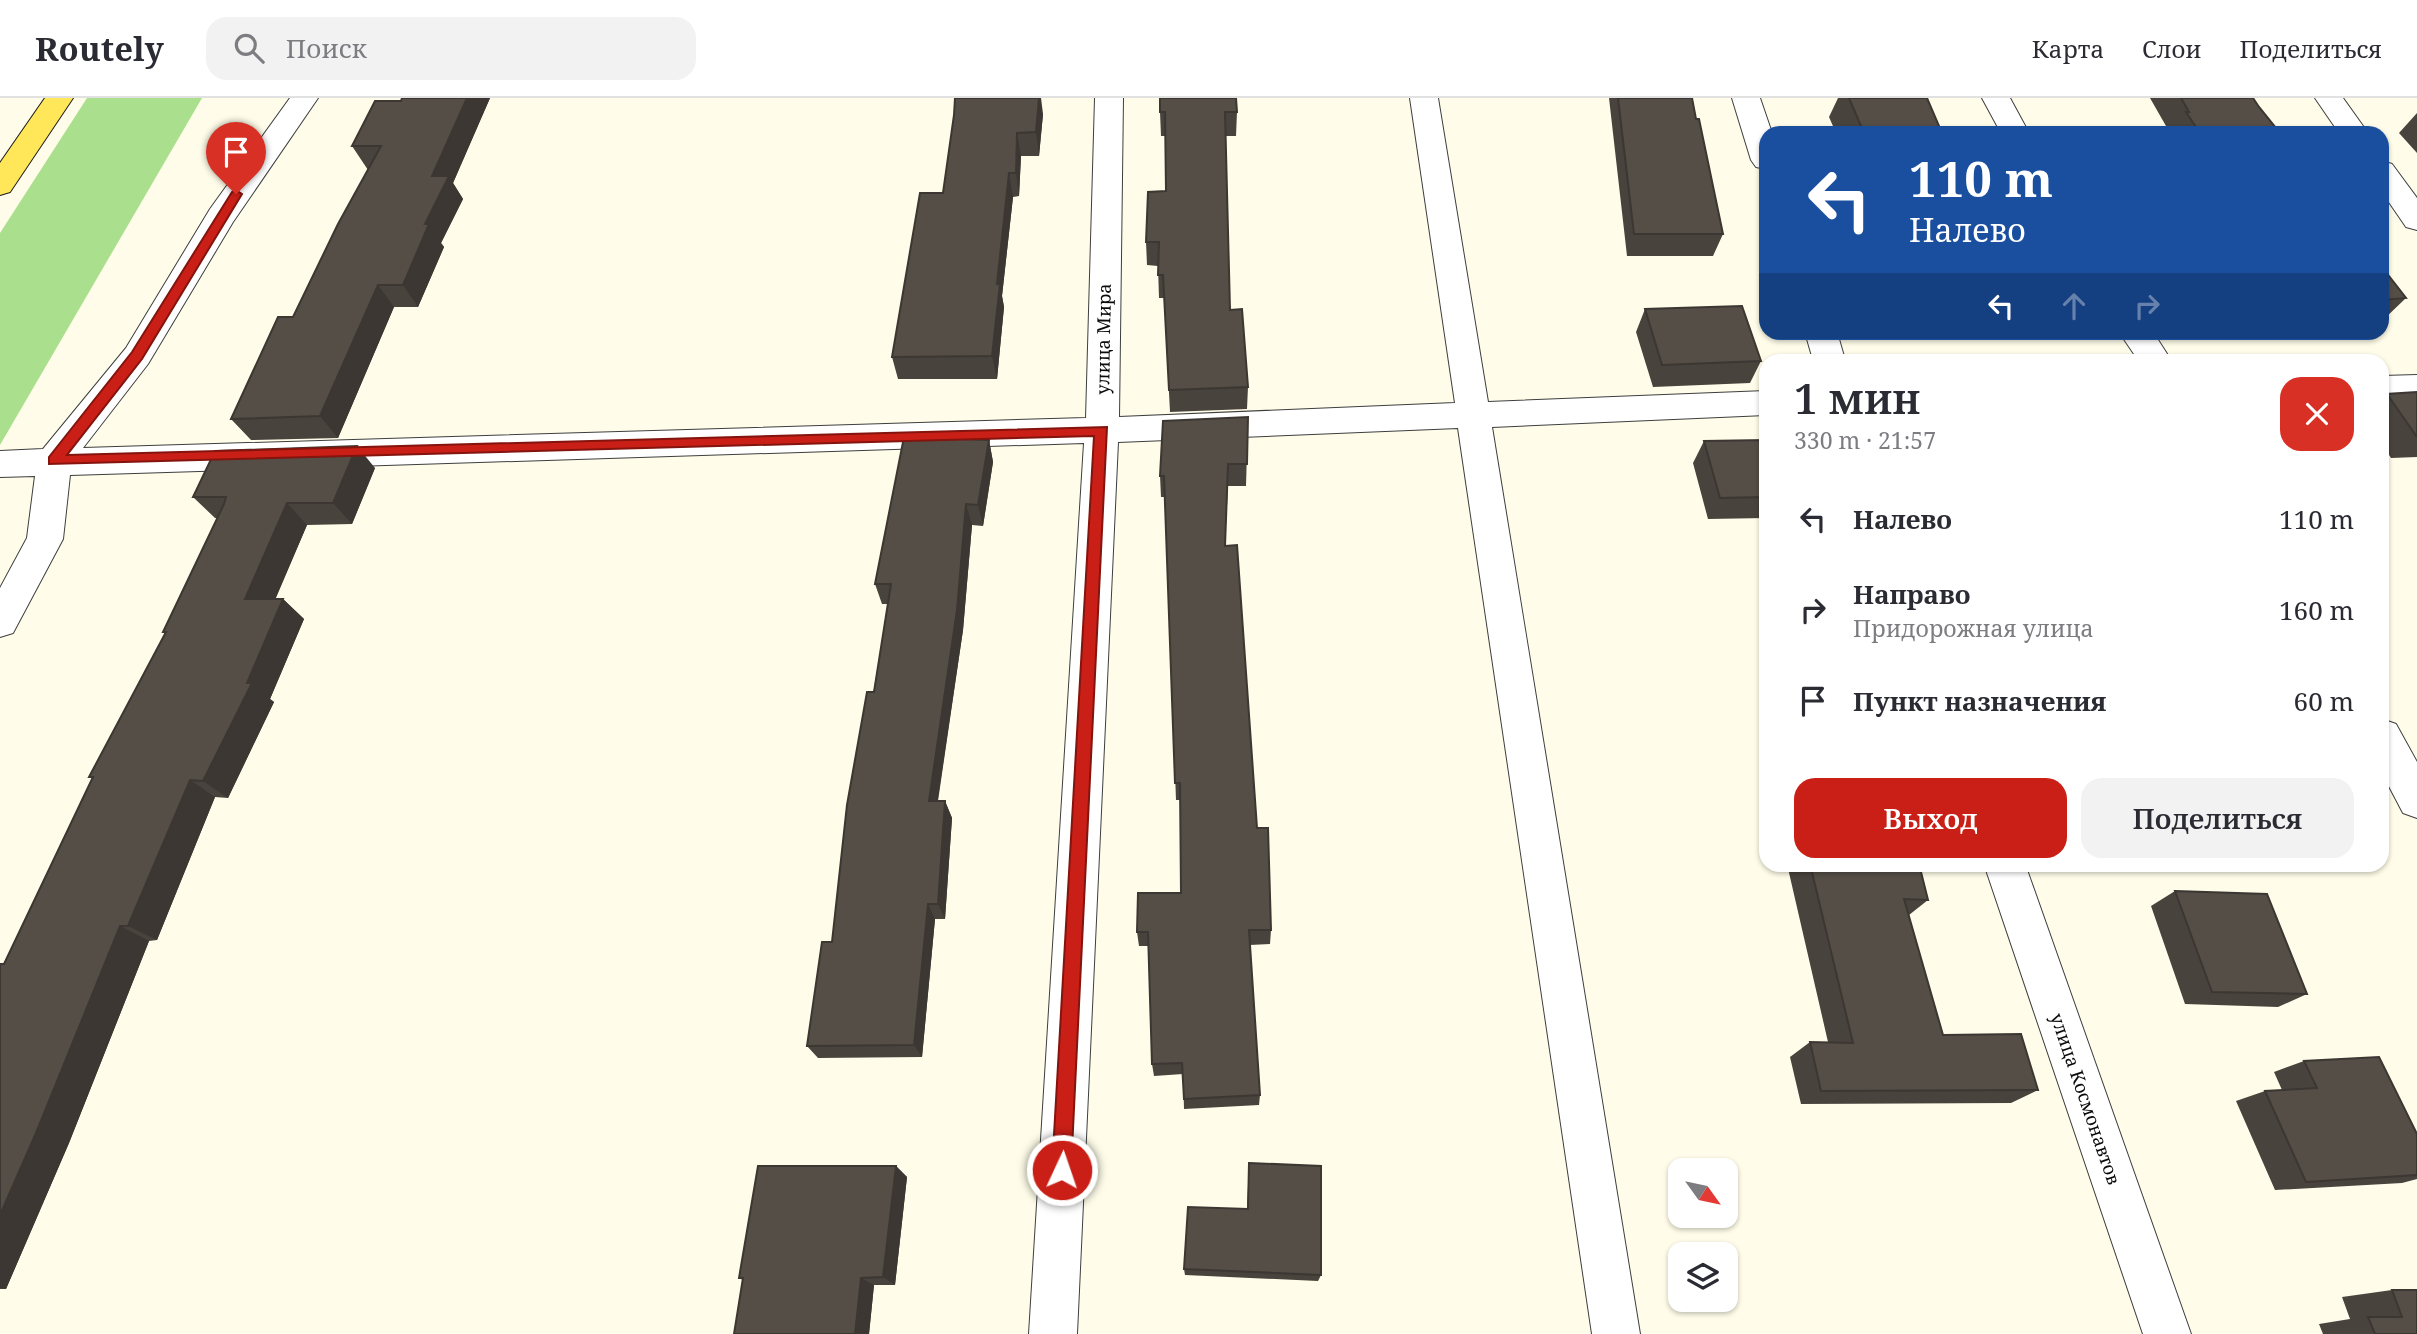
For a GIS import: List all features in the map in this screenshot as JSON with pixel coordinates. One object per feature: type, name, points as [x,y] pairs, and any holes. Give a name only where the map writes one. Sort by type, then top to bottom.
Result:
[{"type":"main road","points":[[0,185],[59,98]]},
{"type":"street","points":[[0,622],[45,539],[54,460],[137,356],[222,216],[304,98]]},
{"type":"street","name":"улица Мира","points":[[1053,1334],[1102,430],[1109,98]]},
{"type":"street","points":[[1423,98],[1616,1334]]},
{"type":"street","points":[[1746,98],[1759,138]]},
{"type":"street","points":[[1996,98],[2011,126]]},
{"type":"street","points":[[2329,98],[2349,126]]},
{"type":"street","points":[[2389,181],[2417,219]]},
{"type":"street","points":[[2389,388],[2417,387]]},
{"type":"street","points":[[0,464],[54,460],[1102,430],[1759,403]]},
{"type":"street","points":[[2389,749],[2417,800]]},
{"type":"street","name":"улица Космонавтов","points":[[2007,872],[2167,1334]]},
{"type":"green space","points":[[87,98],[202,98],[0,445],[0,233]]},
{"type":"building","points":[[402,98],[467,98],[432,176],[449,176],[425,224],[429,224],[403,285],[378,285],[320,416],[231,419],[278,317],[293,317],[338,224],[381,146],[352,146],[375,101],[401,101]]},
{"type":"building","points":[[955,98],[1039,98],[1036,132],[1017,133],[1016,173],[1009,173],[992,356],[892,357],[920,193],[943,193]]},
{"type":"building","points":[[1160,98],[1236,98],[1237,112],[1225,112],[1230,310],[1242,309],[1248,387],[1169,390],[1163,275],[1158,275],[1159,242],[1146,242],[1148,192],[1166,191],[1165,112],[1160,112]]},
{"type":"building","points":[[1618,98],[1692,98],[1696,119],[1699,119],[1723,234],[1634,234]]},
{"type":"building","points":[[1849,98],[1927,98],[1939,126],[1861,126]]},
{"type":"building","points":[[2181,98],[2253,98],[2274,126],[2195,126],[2186,112],[2189,112]]},
{"type":"building","points":[[2389,276],[2406,298],[2389,299]]},
{"type":"building","points":[[1742,306],[1759,361],[1662,365],[1645,309]]},
{"type":"building","points":[[2417,392],[2417,437],[2389,397],[2389,394]]},
{"type":"building","points":[[1248,417],[1247,464],[1228,464],[1225,546],[1237,545],[1257,828],[1268,828],[1271,930],[1249,930],[1260,1095],[1184,1099],[1182,1063],[1152,1064],[1148,932],[1137,932],[1138,893],[1181,893],[1180,783],[1175,783],[1164,476],[1160,476],[1163,421]]},
{"type":"building","points":[[904,437],[989,440],[978,505],[966,504],[957,610],[929,801],[945,801],[938,904],[928,904],[914,1045],[807,1046],[822,942],[832,942],[847,805],[867,692],[874,692],[891,584],[875,584]]},
{"type":"building","points":[[1759,440],[1759,497],[1720,498],[1704,441]]},
{"type":"building","points":[[357,446],[333,503],[287,503],[245,599],[283,599],[247,683],[252,683],[203,781],[190,780],[128,926],[120,926],[0,1215],[0,964],[4,964],[93,777],[89,777],[166,632],[163,632],[226,497],[193,497],[215,451]]},
{"type":"building","points":[[1812,872],[1921,872],[1928,900],[1904,899],[1943,1035],[2021,1034],[2038,1090],[1821,1091],[1810,1042],[1853,1043]]},
{"type":"building","points":[[2175,891],[2267,894],[2307,994],[2212,992]]},
{"type":"building","points":[[2379,1057],[2417,1134],[2417,1175],[2306,1182],[2265,1091],[2317,1088],[2304,1061]]},
{"type":"building","points":[[1249,1163],[1321,1166],[1321,1275],[1184,1269],[1188,1207],[1248,1209]]},
{"type":"building","points":[[758,1166],[896,1166],[883,1277],[861,1278],[855,1334],[734,1334],[743,1278],[739,1278]]},
{"type":"building","points":[[2392,1290],[2417,1290],[2417,1334],[2375,1334],[2368,1317],[2402,1317]]},
{"type":"route","points":[[236,194],[137,356],[54,460],[1102,430],[1062,1170]]}]
